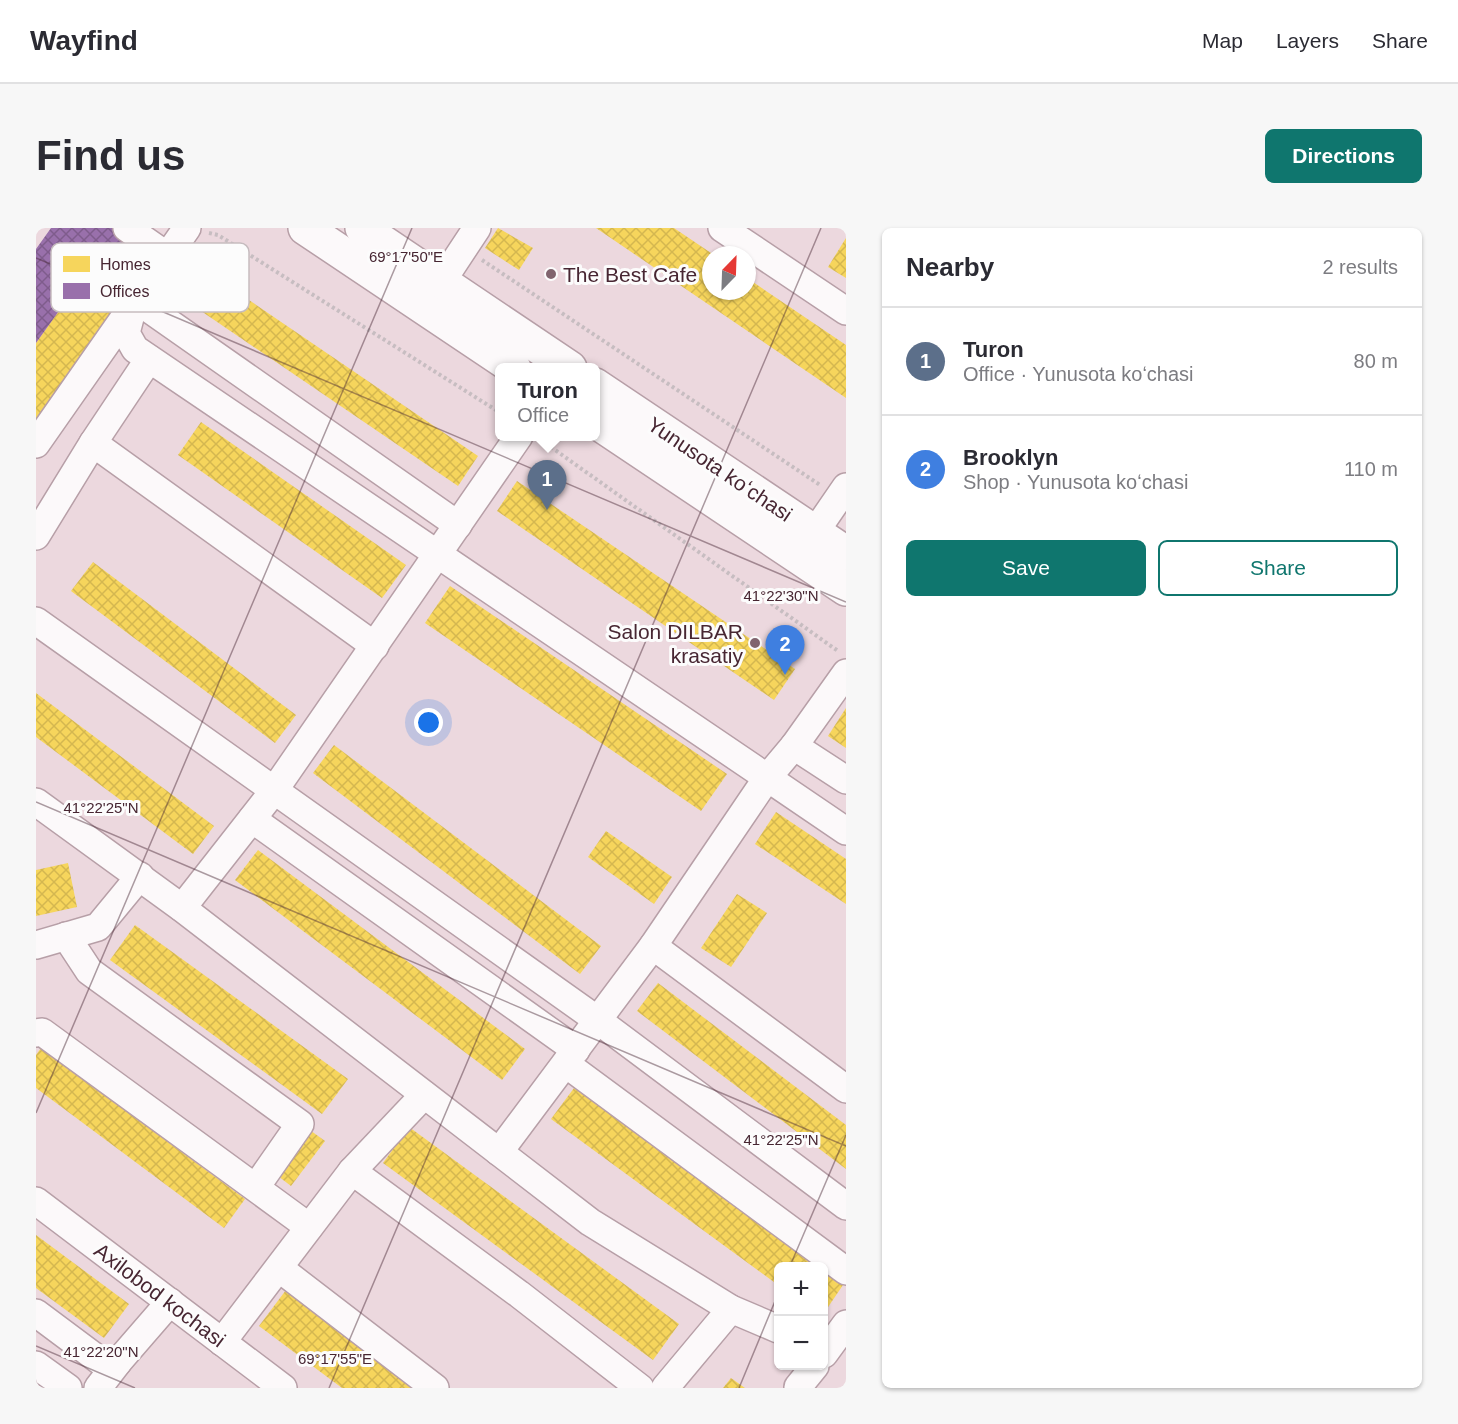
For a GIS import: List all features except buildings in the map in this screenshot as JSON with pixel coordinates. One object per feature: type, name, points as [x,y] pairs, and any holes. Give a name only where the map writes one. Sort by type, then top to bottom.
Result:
[{"type":"main road","points":[[305,228],[507,363]]},
{"type":"main road","points":[[362,228],[562,363]]},
{"type":"main road","name":"Yunusota koʻchasi","points":[[600,388],[846,553]]},
{"type":"main road","name":"Yunusota koʻchasi","points":[[600,424],[846,589]]},
{"type":"street","points":[[127,228],[149,243]]},
{"type":"street","points":[[175,243],[186,228]]},
{"type":"street","points":[[722,228],[846,311]]},
{"type":"street","points":[[442,281],[468,235]]},
{"type":"street","points":[[36,444],[129,312]]},
{"type":"street","points":[[132,312],[126,333],[135,349],[437,556],[846,831]]},
{"type":"street","points":[[153,312],[458,525]]},
{"type":"street","points":[[36,536],[93,443],[149,359]]},
{"type":"street","points":[[182,908],[273,792],[516,441]]},
{"type":"street","points":[[93,443],[375,646]]},
{"type":"street","points":[[815,532],[842,492]]},
{"type":"street","points":[[36,621],[273,792],[596,1019],[846,1206]]},
{"type":"street","points":[[500,1152],[571,1057],[596,1019],[653,946],[767,778],[794,746],[846,673]]},
{"type":"street","points":[[794,746],[846,780]]},
{"type":"street","points":[[36,802],[140,876],[590,1222],[731,1309],[774,1327]]},
{"type":"street","points":[[252,819],[571,1057],[846,1271]]},
{"type":"street","points":[[36,945],[98,927],[140,876]]},
{"type":"street","points":[[66,936],[89,971],[300,1124],[256,1188]]},
{"type":"street","points":[[653,946],[846,1089]]},
{"type":"street","points":[[36,1033],[42,1032],[309,1227]]},
{"type":"street","points":[[222,1342],[352,1171],[424,1095]]},
{"type":"street","points":[[352,1171],[519,1294],[640,1388]]},
{"type":"street","name":"Axilobod kochasi","points":[[36,1201],[283,1388]]},
{"type":"street","points":[[279,1268],[435,1388]]},
{"type":"street","points":[[98,1388],[170,1302]]},
{"type":"street","points":[[665,1388],[731,1309]]},
{"type":"street","points":[[36,1313],[103,1364],[118,1362]]},
{"type":"street","points":[[828,1349],[846,1324]]},
{"type":"street","points":[[36,1365],[68,1388]]},
{"type":"path","points":[[186,228],[218,235],[231,243]]},
{"type":"path","points":[[468,235],[842,492]]},
{"type":"path","points":[[249,255],[495,409]]},
{"type":"path","points":[[543,441],[846,657]]},
{"type":"place","name":"The Best Cafe","points":[[551,274]]},
{"type":"place","name":"Turon","points":[[547,510]]},
{"type":"place","name":"Salon DILBAR krasatiy","points":[[755,643]]},
{"type":"place","name":"Brooklyn","points":[[785,675]]}]
